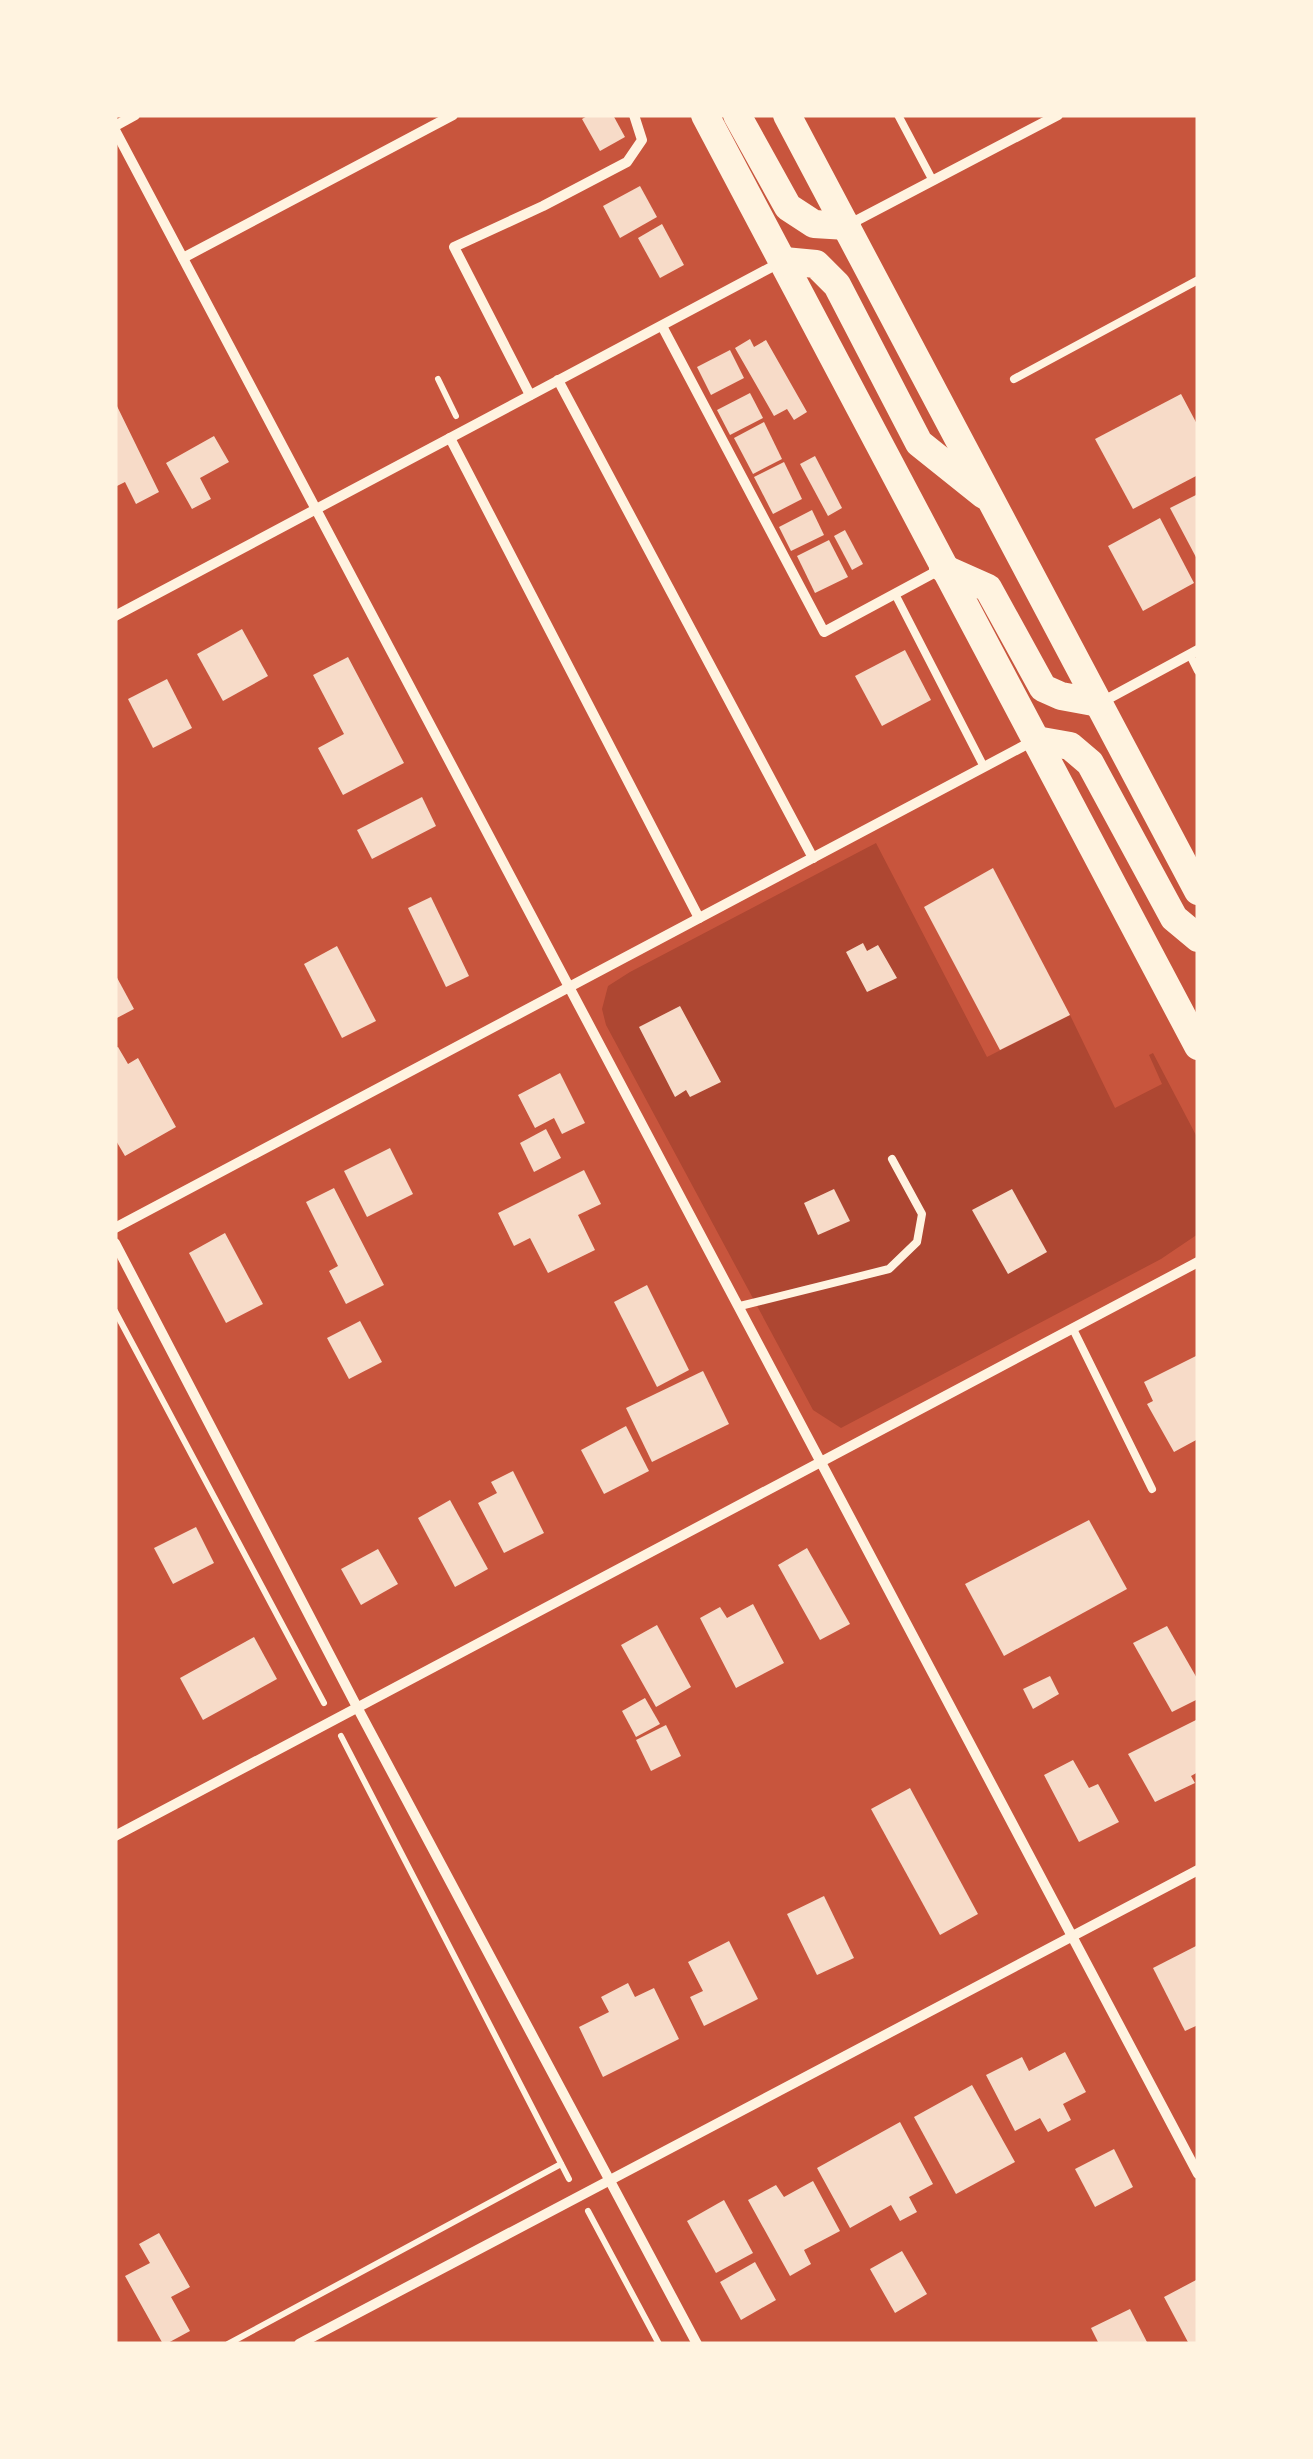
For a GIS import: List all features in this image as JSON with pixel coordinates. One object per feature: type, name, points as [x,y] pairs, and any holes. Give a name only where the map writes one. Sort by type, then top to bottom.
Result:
[{"type":"highway","points":[[705,115],[1198,1046]]},
{"type":"highway","points":[[737,115],[788,207],[814,224],[847,226]]},
{"type":"highway","points":[[787,115],[1198,892]]},
{"type":"highway","points":[[784,261],[816,264],[836,285],[919,443],[993,502]]},
{"type":"highway","points":[[943,568],[988,588],[1044,688],[1061,696],[1100,703]]},
{"type":"highway","points":[[1036,740],[1070,746],[1090,763],[1174,918],[1198,938]]},
{"type":"street","points":[[136,115],[115,128],[1198,2174]]},
{"type":"street","points":[[183,258],[453,115]]},
{"type":"street","points":[[847,226],[1058,115]]},
{"type":"street","points":[[530,395],[454,247],[544,206],[626,162],[642,140],[636,119]]},
{"type":"street","points":[[115,616],[784,261]]},
{"type":"street","points":[[662,326],[824,632],[943,568]]},
{"type":"street","points":[[558,380],[813,858]]},
{"type":"street","points":[[450,438],[699,918]]},
{"type":"street","points":[[1100,703],[1194,652]]},
{"type":"street","points":[[115,1228],[1036,740]]},
{"type":"street","points":[[115,1243],[697,2344]]},
{"type":"street","points":[[115,1836],[1198,1262]]},
{"type":"street","points":[[300,2344],[1198,1870]]},
{"type":"lane","points":[[898,115],[933,181]]},
{"type":"lane","points":[[1014,379],[1198,280]]},
{"type":"lane","points":[[895,594],[984,767]]},
{"type":"lane","points":[[1194,652],[1198,670]]},
{"type":"lane","points":[[740,1306],[889,1269],[917,1242],[922,1214],[892,1159]]},
{"type":"lane","points":[[1073,1329],[1152,1489]]},
{"type":"path","points":[[438,380],[464,430]]},
{"type":"path","points":[[115,1312],[333,1720],[561,2164],[660,2344]]},
{"type":"path","points":[[228,2344],[561,2164]]},
{"type":"shaded area","points":[[876,843],[987,1057],[1070,1015],[1115,1108],[1162,1084],[1149,1055],[1153,1053],[1198,1139],[1198,1234],[1161,1259],[841,1428],[813,1410],[606,1025],[602,1009],[608,986],[630,972]]},
{"type":"building","points":[[589,115],[613,115],[625,137],[600,151],[582,119]]},
{"type":"building","points":[[640,186],[657,217],[620,238],[603,206]]},
{"type":"building","points":[[662,224],[684,265],[660,278],[638,238]]},
{"type":"building","points":[[750,339],[754,347],[766,340],[807,412],[794,420],[787,409],[774,416],[735,348]]},
{"type":"building","points":[[730,350],[744,378],[711,395],[697,367]]},
{"type":"building","points":[[750,393],[763,418],[730,435],[717,410]]},
{"type":"building","points":[[1181,394],[1198,426],[1198,475],[1133,509],[1095,439]]},
{"type":"building","points":[[115,402],[159,492],[136,504],[125,482],[115,487]]},
{"type":"building","points":[[764,422],[782,459],[753,474],[734,438]]},
{"type":"building","points":[[214,436],[229,462],[200,478],[211,499],[192,509],[166,463]]},
{"type":"building","points":[[815,456],[842,508],[828,516],[800,464]]},
{"type":"building","points":[[784,462],[802,499],[773,514],[754,477]]},
{"type":"building","points":[[1198,494],[1198,561],[1170,508]]},
{"type":"building","points":[[812,510],[824,535],[791,551],[779,527]]},
{"type":"building","points":[[1160,518],[1194,583],[1143,611],[1108,546]]},
{"type":"building","points":[[845,530],[863,564],[852,570],[834,536]]},
{"type":"building","points":[[829,540],[848,577],[815,593],[797,556]]},
{"type":"building","points":[[242,629],[268,676],[223,701],[197,654]]},
{"type":"building","points":[[905,650],[931,700],[882,726],[855,676]]},
{"type":"building","points":[[348,657],[404,763],[343,795],[318,748],[344,734],[313,675]]},
{"type":"building","points":[[167,679],[192,728],[153,748],[128,699]]},
{"type":"building","points":[[422,797],[436,826],[372,859],[357,830]]},
{"type":"building","points":[[993,868],[1070,1015],[1000,1050],[924,907]]},
{"type":"building","points":[[431,897],[469,976],[446,987],[408,908]]},
{"type":"building","points":[[863,943],[867,951],[878,945],[897,978],[867,992],[846,952]]},
{"type":"building","points":[[337,946],[376,1021],[342,1038],[304,964]]},
{"type":"building","points":[[115,974],[134,1009],[115,1019]]},
{"type":"building","points":[[680,1006],[721,1082],[690,1097],[686,1090],[675,1097],[639,1027]]},
{"type":"building","points":[[118,1047],[128,1064],[138,1058],[176,1127],[125,1156],[115,1139]]},
{"type":"building","points":[[560,1073],[585,1123],[562,1134],[554,1118],[535,1128],[518,1095]]},
{"type":"building","points":[[546,1129],[561,1158],[534,1172],[520,1143]]},
{"type":"building","points":[[390,1148],[413,1194],[367,1217],[344,1171]]},
{"type":"building","points":[[584,1170],[601,1204],[578,1215],[595,1250],[548,1273],[530,1238],[514,1246],[498,1213]]},
{"type":"building","points":[[334,1188],[384,1285],[346,1304],[329,1271],[338,1266],[306,1202]]},
{"type":"building","points":[[834,1189],[850,1221],[818,1235],[804,1203]]},
{"type":"building","points":[[1012,1189],[1047,1252],[1008,1274],[972,1210]]},
{"type":"building","points":[[225,1233],[263,1304],[226,1323],[189,1253]]},
{"type":"building","points":[[647,1285],[689,1370],[657,1387],[614,1302]]},
{"type":"building","points":[[360,1321],[382,1362],[349,1379],[327,1338]]},
{"type":"building","points":[[1198,1355],[1198,1439],[1174,1452],[1147,1404],[1153,1401],[1144,1382]]},
{"type":"building","points":[[703,1371],[729,1424],[652,1462],[626,1408]]},
{"type":"building","points":[[626,1426],[649,1471],[604,1494],[581,1450]]},
{"type":"building","points":[[513,1471],[544,1533],[504,1553],[478,1503],[497,1493],[491,1482]]},
{"type":"building","points":[[450,1500],[488,1569],[455,1587],[418,1518]]},
{"type":"building","points":[[1089,1520],[1127,1589],[1004,1656],[965,1584]]},
{"type":"building","points":[[196,1527],[214,1563],[173,1584],[154,1548]]},
{"type":"building","points":[[807,1548],[850,1624],[820,1640],[778,1565]]},
{"type":"building","points":[[378,1549],[398,1584],[361,1605],[341,1569]]},
{"type":"building","points":[[753,1604],[784,1663],[736,1688],[700,1618],[720,1607],[727,1618]]},
{"type":"building","points":[[657,1625],[691,1687],[656,1707],[621,1645]]},
{"type":"building","points":[[1167,1626],[1198,1680],[1198,1699],[1172,1712],[1133,1643]]},
{"type":"building","points":[[254,1637],[277,1679],[203,1720],[180,1678]]},
{"type":"building","points":[[1050,1676],[1059,1694],[1033,1709],[1023,1689]]},
{"type":"building","points":[[645,1698],[660,1724],[636,1737],[622,1711]]},
{"type":"building","points":[[1196,1720],[1198,1772],[1191,1776],[1195,1783],[1155,1802],[1128,1754]]},
{"type":"building","points":[[666,1725],[681,1756],[651,1771],[636,1740]]},
{"type":"building","points":[[1073,1760],[1089,1788],[1098,1784],[1119,1822],[1079,1842],[1044,1775]]},
{"type":"building","points":[[910,1788],[978,1914],[940,1935],[871,1809]]},
{"type":"building","points":[[824,1896],[854,1958],[817,1975],[787,1914]]},
{"type":"building","points":[[729,1941],[758,1999],[704,2026],[690,1997],[703,1991],[688,1962]]},
{"type":"building","points":[[1198,1945],[1198,2025],[1185,2031],[1153,1968]]},
{"type":"building","points":[[628,1983],[635,1997],[654,1988],[679,2039],[603,2077],[579,2027],[609,2012],[601,1997]]},
{"type":"building","points":[[1065,2052],[1086,2092],[1063,2104],[1071,2120],[1048,2132],[1040,2118],[1015,2131],[986,2075],[1022,2057],[1029,2071]]},
{"type":"building","points":[[972,2085],[1015,2162],[956,2194],[914,2117]]},
{"type":"building","points":[[900,2122],[933,2184],[909,2197],[917,2212],[900,2221],[891,2205],[850,2228],[817,2168]]},
{"type":"building","points":[[1114,2149],[1133,2187],[1095,2207],[1075,2169]]},
{"type":"building","points":[[813,2181],[840,2231],[804,2250],[811,2264],[790,2276],[748,2200],[776,2185],[784,2197]]},
{"type":"building","points":[[724,2200],[753,2253],[716,2273],[687,2221]]},
{"type":"building","points":[[159,2233],[190,2287],[171,2297],[190,2331],[166,2344],[125,2276],[150,2263],[139,2244]]},
{"type":"building","points":[[902,2251],[927,2294],[895,2313],[870,2269]]},
{"type":"building","points":[[755,2262],[776,2300],[741,2320],[720,2282]]},
{"type":"building","points":[[1198,2279],[1198,2344],[1189,2344],[1164,2297]]},
{"type":"building","points":[[1130,2309],[1148,2344],[1099,2344],[1091,2328]]}]
